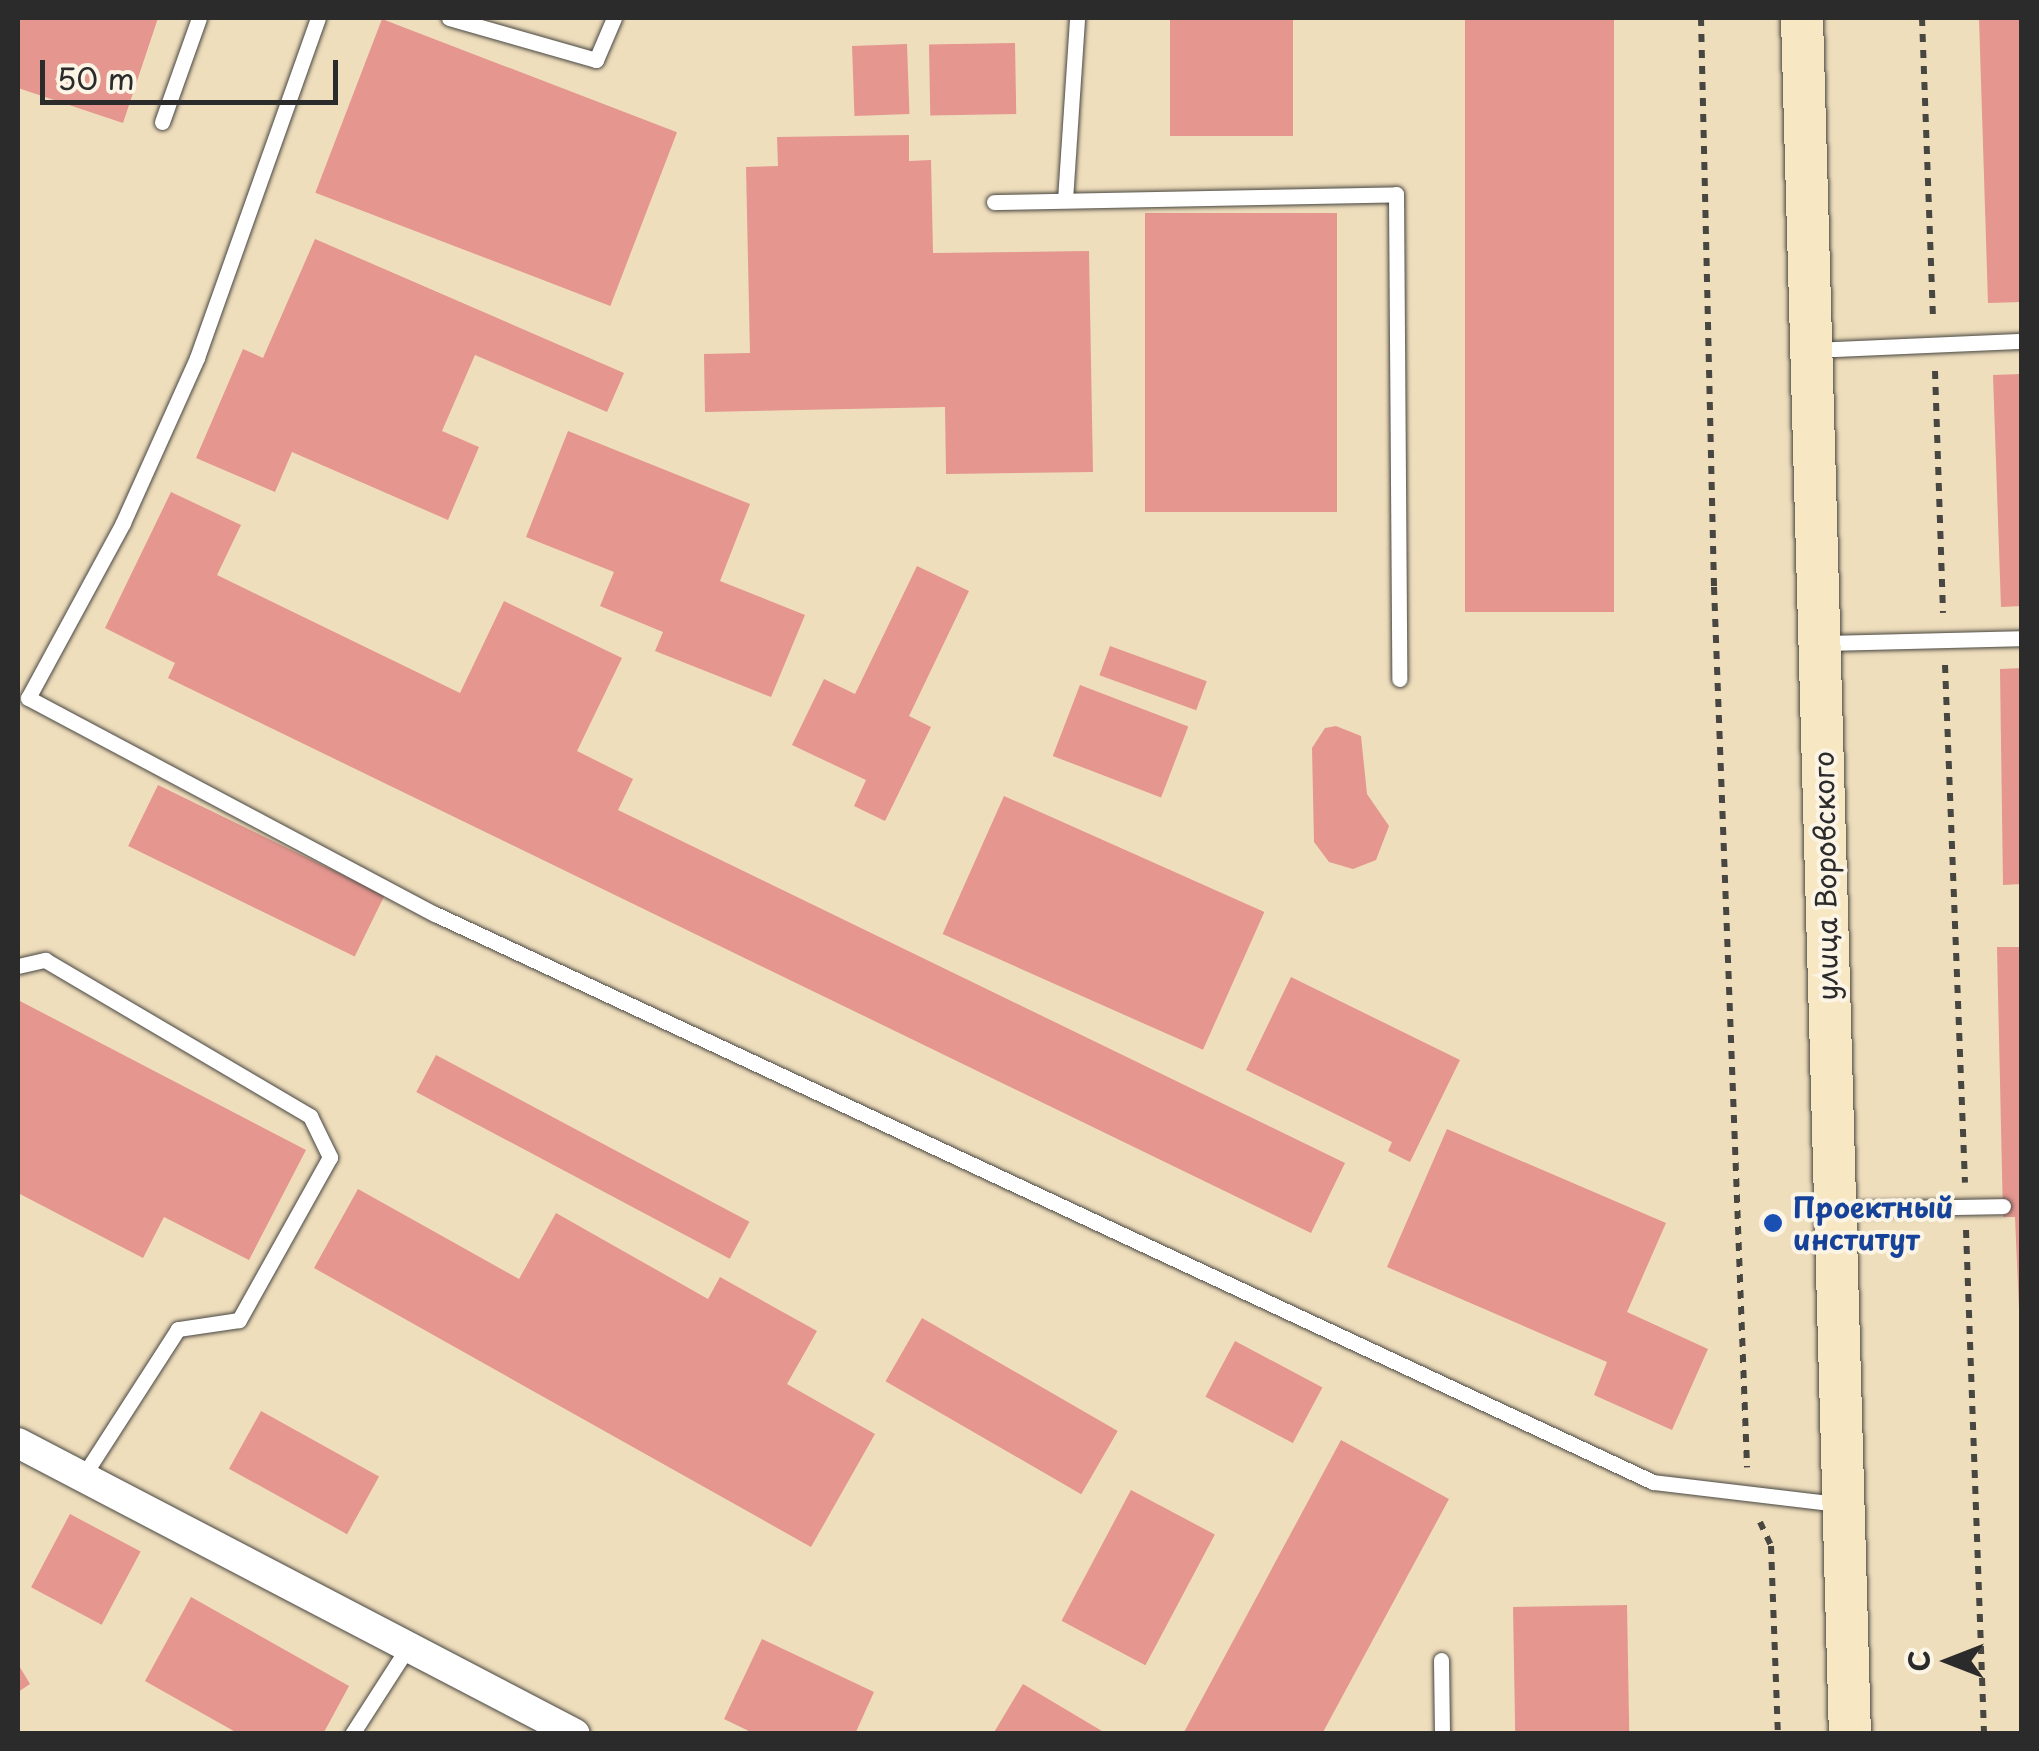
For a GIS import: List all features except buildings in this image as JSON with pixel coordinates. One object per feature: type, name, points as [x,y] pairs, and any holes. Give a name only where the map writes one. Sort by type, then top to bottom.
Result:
[{"type":"main road","name":"улица Воровского","points":[[1802,18],[1850,1734]]},
{"type":"street","points":[[18,1444],[575,1734]]},
{"type":"lane","points":[[162,122],[200,18]]},
{"type":"lane","points":[[318,18],[197,358],[123,523],[28,698],[435,914],[1653,1482],[1842,1504]]},
{"type":"lane","points":[[449,18],[596,60],[614,18]]},
{"type":"lane","points":[[1066,200],[1077,18]]},
{"type":"lane","points":[[994,202],[1396,194],[1399,679]]},
{"type":"lane","points":[[1810,350],[2022,341]]},
{"type":"lane","points":[[1819,642],[2022,638]]},
{"type":"lane","points":[[18,966],[45,960],[310,1116],[330,1156],[240,1320],[178,1330],[82,1478]]},
{"type":"lane","points":[[1834,1209],[2003,1206]]},
{"type":"lane","points":[[352,1734],[408,1647]]},
{"type":"lane","points":[[1441,1660],[1442,1734]]},
{"type":"path","points":[[1701,18],[1714,587],[1749,1496],[1770,1546],[1778,1734]]},
{"type":"path","points":[[1922,18],[1984,1734]]},
{"type":"place","name":"Проектный институт","points":[[1773,1223]]}]
